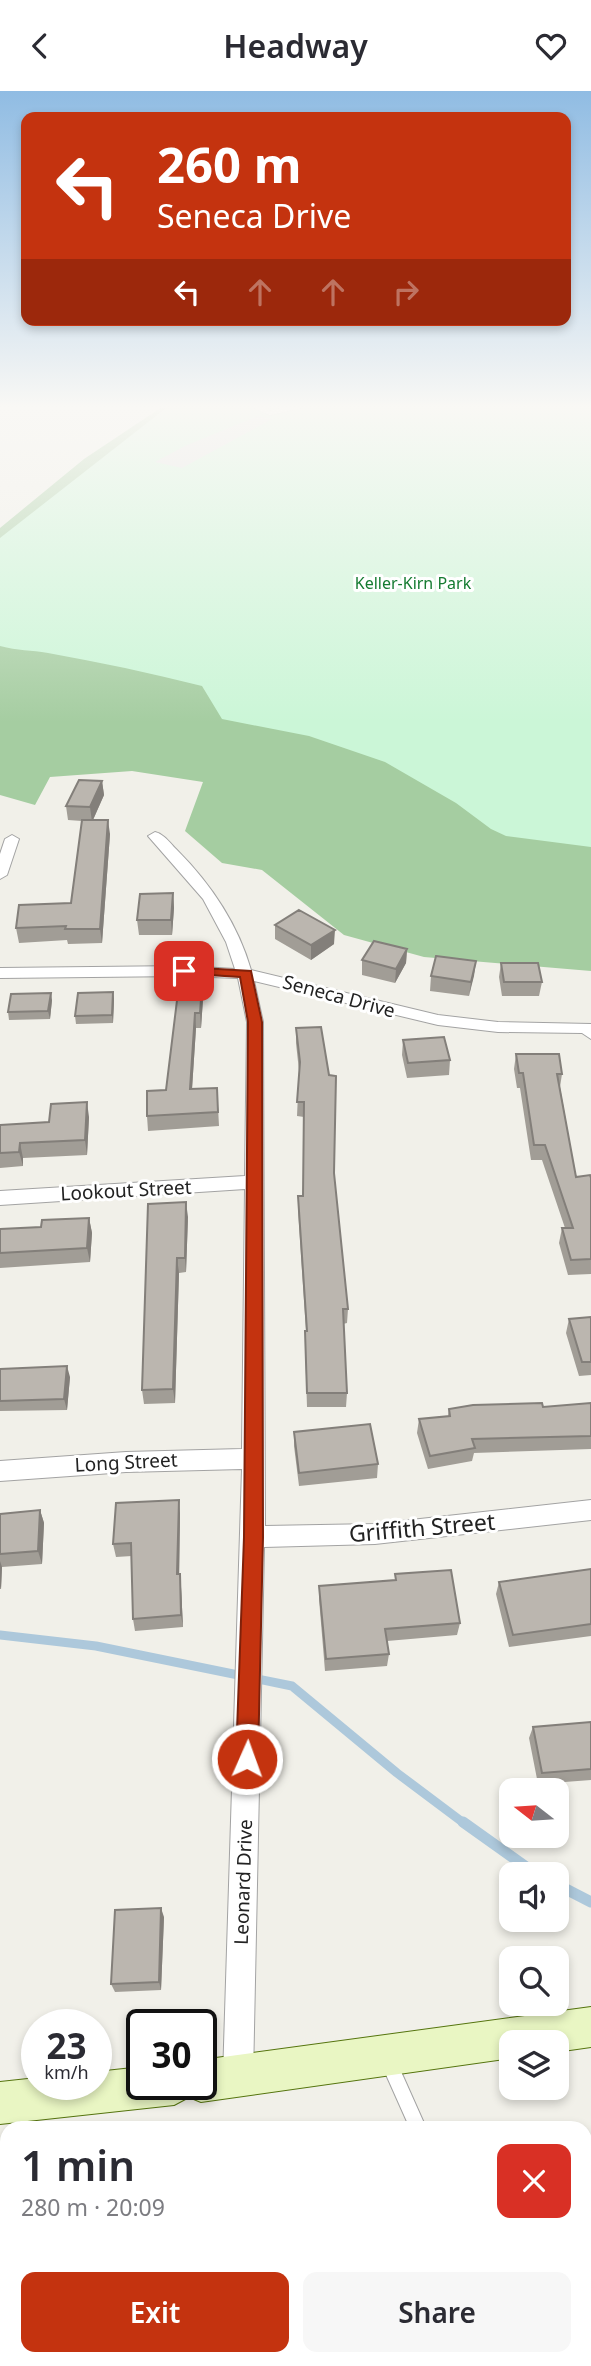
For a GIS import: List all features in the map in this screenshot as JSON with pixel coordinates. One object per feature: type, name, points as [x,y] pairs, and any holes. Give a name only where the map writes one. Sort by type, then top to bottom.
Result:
[{"type":"main road","points":[[219,2079],[591,2027]]},
{"type":"main road","points":[[0,2103],[126,2089]]},
{"type":"street","name":"Leonard Drive","points":[[155,837],[192,874],[214,903],[232,934],[246,974],[255,1022],[253,1537],[219,2079]]},
{"type":"street","points":[[0,875],[12,839]]},
{"type":"street","name":"Seneca Drive","points":[[0,973],[184,971],[246,974],[438,1020],[529,1029],[587,1028],[591,1034]]},
{"type":"street","name":"Lookout Street","points":[[0,1198],[253,1182]]},
{"type":"street","name":"Long Street","points":[[0,1471],[137,1460],[253,1459]]},
{"type":"street","name":"Griffith Street","points":[[253,1537],[375,1534],[591,1510]]},
{"type":"lane","points":[[386,2056],[415,2121]]},
{"type":"green space","points":[[20,511],[361,511],[591,722],[591,971],[424,957],[344,935],[262,870],[222,863],[185,831],[203,782],[132,771],[50,777],[35,805],[0,795],[0,528]]},
{"type":"green space","name":"Keller-Kirn Park","points":[[34,511],[591,511],[591,847],[506,836],[385,762],[309,736],[222,719],[202,686],[86,660],[0,646],[0,538]]},
{"type":"building","points":[[79,780],[102,781],[90,807],[66,806]]},
{"type":"building","points":[[82,820],[108,820],[100,929],[65,929],[66,926],[16,928],[19,905],[71,903]]},
{"type":"building","points":[[173,893],[171,920],[137,920],[140,894]]},
{"type":"building","points":[[299,910],[335,930],[311,945],[275,925]]},
{"type":"building","points":[[374,941],[407,949],[396,969],[362,960]]},
{"type":"building","points":[[436,956],[476,961],[471,982],[431,976]]},
{"type":"building","points":[[501,963],[538,963],[542,982],[504,982]]},
{"type":"building","points":[[179,984],[202,984],[200,1013],[195,1013],[190,1089],[217,1088],[218,1112],[147,1116],[147,1091],[166,1090]]},
{"type":"building","points":[[113,992],[112,1015],[75,1016],[78,993]]},
{"type":"building","points":[[51,993],[48,1011],[8,1012],[11,994]]},
{"type":"building","points":[[321,1027],[329,1075],[336,1076],[334,1173],[348,1309],[343,1309],[347,1393],[307,1393],[307,1331],[298,1196],[303,1196],[304,1102],[297,1102],[300,1062],[296,1028]]},
{"type":"building","points":[[444,1037],[450,1060],[408,1063],[403,1040]]},
{"type":"building","points":[[516,1054],[559,1054],[562,1074],[557,1074],[576,1177],[590,1175],[591,1178],[591,1259],[571,1260],[562,1228],[573,1228],[545,1145],[534,1145],[523,1073],[519,1073]]},
{"type":"building","points":[[87,1102],[85,1140],[20,1143],[19,1152],[0,1153],[0,1125],[49,1122],[51,1104]]},
{"type":"building","points":[[186,1202],[185,1258],[177,1258],[173,1389],[142,1390],[148,1204]]},
{"type":"building","points":[[89,1218],[87,1248],[0,1253],[0,1229],[41,1227],[42,1220]]},
{"type":"building","points":[[591,1317],[591,1362],[582,1362],[569,1319]]},
{"type":"building","points":[[67,1366],[64,1399],[0,1401],[0,1369]]},
{"type":"building","points":[[542,1403],[543,1407],[591,1403],[591,1436],[472,1439],[475,1448],[430,1456],[419,1419],[450,1416],[449,1409],[473,1405]]},
{"type":"building","points":[[370,1424],[378,1464],[299,1473],[294,1432]]},
{"type":"building","points":[[179,1500],[177,1574],[180,1574],[181,1615],[133,1619],[131,1543],[113,1544],[116,1503]]},
{"type":"building","points":[[40,1510],[38,1551],[0,1554],[0,1514]]},
{"type":"building","points":[[591,1569],[591,1624],[513,1635],[499,1582]]},
{"type":"building","points":[[451,1570],[460,1623],[385,1629],[389,1654],[326,1659],[319,1586],[396,1580],[395,1574]]},
{"type":"building","points":[[591,1722],[591,1769],[542,1773],[533,1727]]},
{"type":"building","points":[[161,1908],[159,1982],[111,1984],[115,1910]]},
{"type":"waterway","points":[[0,1635],[96,1646],[292,1686],[397,1773],[465,1824]]},
{"type":"waterway","points":[[463,1822],[519,1862]]},
{"type":"waterway","points":[[569,1891],[591,1902]]},
{"type":"route","points":[[184,971],[246,974],[255,1022],[253,1537],[247,1759]]}]
